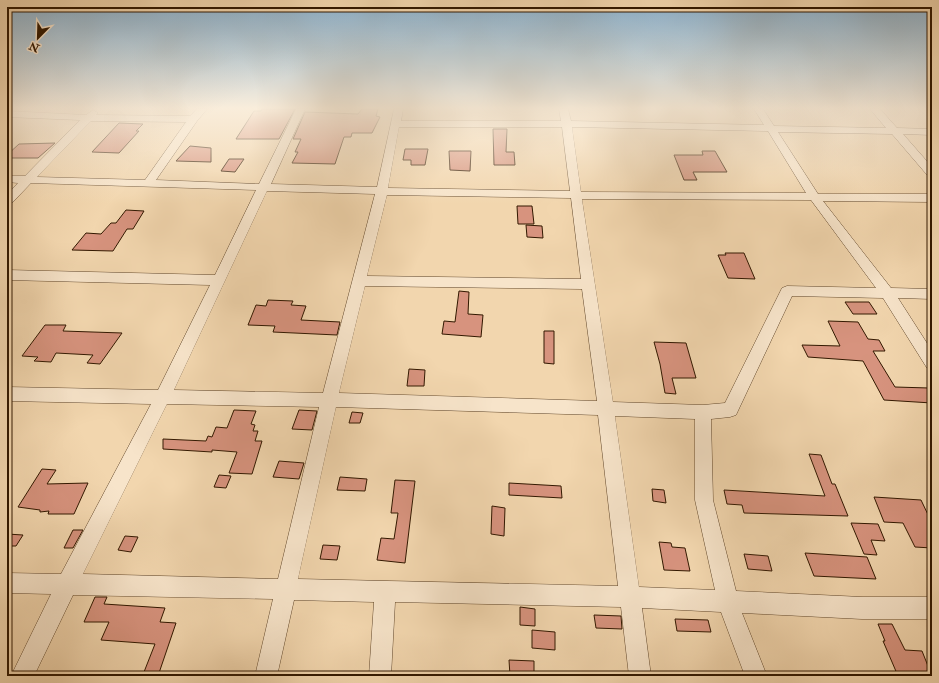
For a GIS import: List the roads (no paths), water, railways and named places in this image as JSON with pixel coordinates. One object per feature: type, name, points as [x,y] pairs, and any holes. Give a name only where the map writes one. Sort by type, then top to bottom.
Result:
[{"type":"street","points":[[7,201],[67,141]]},
{"type":"street","points":[[148,184],[178,141]]},
{"type":"street","points":[[22,676],[66,585],[162,398],[285,141]]},
{"type":"street","points":[[266,676],[328,400],[382,191],[392,141]]},
{"type":"street","points":[[568,141],[606,409],[640,676]]},
{"type":"street","points":[[778,141],[815,198],[888,294],[932,364]]},
{"type":"street","points":[[903,141],[932,174]]},
{"type":"street","points":[[7,178],[382,191],[575,195],[932,198]]},
{"type":"street","points":[[7,275],[219,280]]},
{"type":"street","points":[[359,281],[588,284]]},
{"type":"street","points":[[7,394],[328,400],[703,412],[730,410],[787,291],[932,294]]},
{"type":"street","points":[[703,412],[704,500],[728,603],[756,676]]},
{"type":"street","points":[[7,583],[630,597],[728,603],[862,608],[932,608]]},
{"type":"street","points":[[380,676],[385,592]]}]
